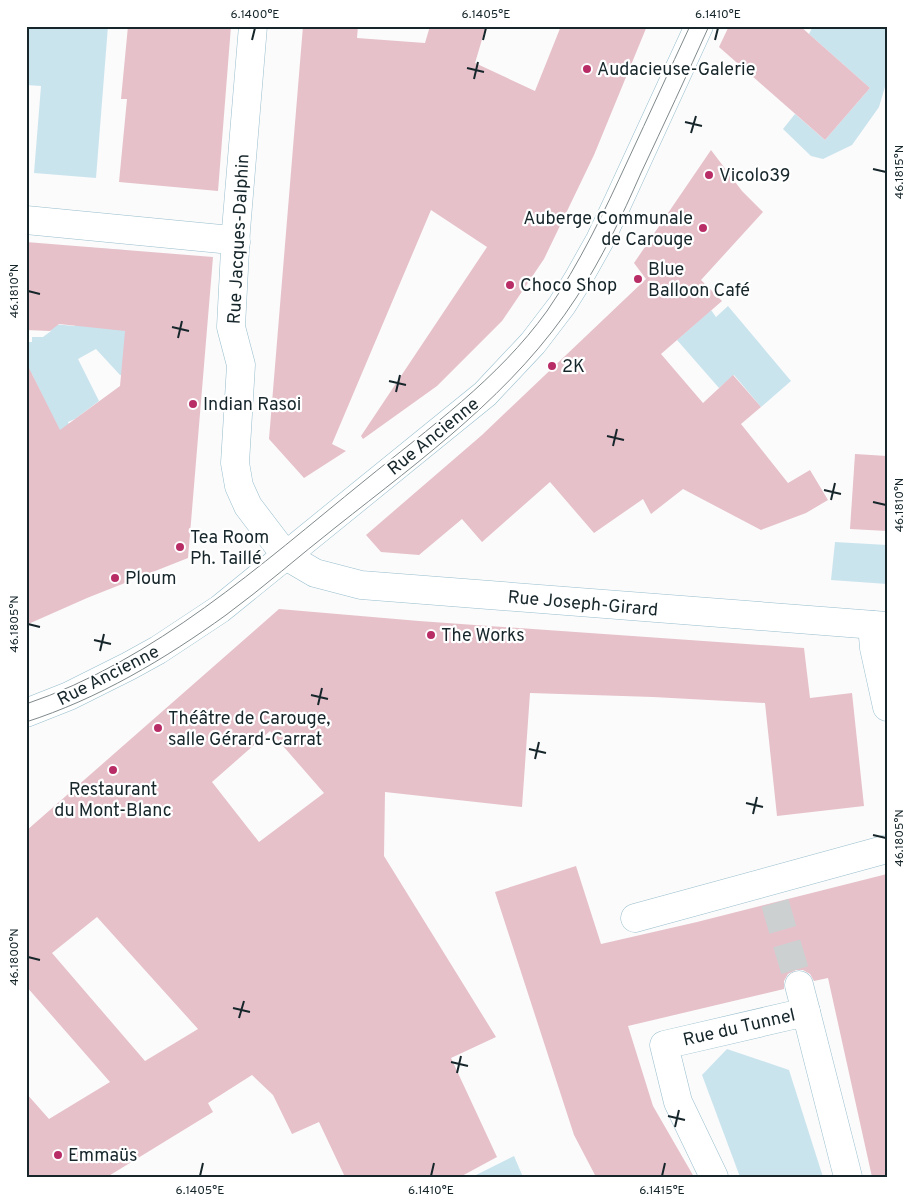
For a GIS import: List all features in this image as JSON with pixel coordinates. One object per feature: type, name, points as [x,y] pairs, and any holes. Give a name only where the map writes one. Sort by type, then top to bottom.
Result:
[{"type":"street","name":"Rue Jacques-Dalphin","points":[[253,26],[231,327],[241,365],[235,462],[239,486],[248,506],[286,556]]},
{"type":"street","name":"Rue Ancienne","points":[[26,713],[100,682],[158,650],[220,609],[485,394],[533,343],[562,305],[600,240],[699,26]]},
{"type":"street","points":[[26,220],[236,242]]},
{"type":"street","name":"Rue Joseph-Girard","points":[[286,556],[315,573],[361,585],[879,626]]},
{"type":"street","points":[[879,626],[874,648],[887,707]]},
{"type":"street","points":[[635,918],[773,892],[887,849]]},
{"type":"street","name":"Rue du Tunnel","points":[[799,985],[848,1177]]},
{"type":"street","name":"Rue du Tunnel","points":[[714,1177],[678,1102],[664,1045],[806,1012]]},
{"type":"shaded area","points":[[26,26],[108,26],[96,178],[34,173],[41,86],[26,85]]},
{"type":"shaded area","points":[[813,26],[887,26],[887,80],[879,107],[852,145],[823,159],[811,156],[783,129],[795,114],[825,140],[870,88],[809,34]]},
{"type":"shaded area","points":[[81,247],[124,250],[121,277],[128,295],[132,378],[120,375],[96,349],[78,359],[99,401],[68,422],[75,437],[101,520],[32,374],[26,377],[26,342],[32,342],[32,337],[43,337],[51,331],[52,324],[75,326]]},
{"type":"shaded area","points":[[728,306],[791,381],[761,407],[734,375],[719,388],[677,340],[711,310],[716,317]]},
{"type":"shaded area","points":[[835,542],[887,545],[887,584],[831,580]]},
{"type":"shaded area","points":[[727,1049],[789,1070],[823,1177],[740,1177],[702,1075]]},
{"type":"shaded area","points":[[514,1156],[523,1177],[472,1177]]},
{"type":"building","points":[[128,26],[231,26],[218,191],[119,182],[127,99],[121,99]]},
{"type":"building","points":[[303,26],[358,26],[357,38],[425,43],[430,26],[486,26],[475,63],[535,91],[561,26],[647,26],[594,155],[544,259],[502,321],[437,386],[363,439],[361,436],[487,247],[431,210],[332,444],[346,451],[304,478],[269,439]]},
{"type":"building","points":[[729,26],[800,26],[870,88],[825,140],[719,47]]},
{"type":"building","points":[[711,150],[742,191],[763,212],[701,280],[722,301],[661,354],[703,403],[733,375],[761,407],[741,424],[788,483],[810,470],[828,500],[806,513],[761,530],[683,489],[651,514],[643,499],[594,533],[550,482],[482,542],[462,519],[419,555],[381,552],[366,535],[482,435],[646,279],[634,263]]},
{"type":"building","points":[[26,242],[213,257],[188,558],[87,598],[26,625],[26,362],[60,430],[120,386],[125,331],[59,324],[50,331],[26,330]]},
{"type":"building","points":[[855,454],[887,456],[887,531],[850,529]]},
{"type":"building","points":[[279,609],[419,621],[804,648],[810,698],[852,693],[864,806],[777,816],[765,703],[530,693],[522,807],[385,792],[384,856],[496,1037],[451,1058],[497,1157],[460,1177],[345,1177],[319,1122],[292,1134],[273,1095],[252,1075],[208,1103],[213,1112],[107,1177],[26,1177],[26,1093],[49,1119],[110,1082],[26,986],[26,831]],"holes":[[[270,731],[324,793],[259,842],[212,782]],[[97,917],[198,1029],[145,1061],[52,953]]]},
{"type":"building","points":[[576,866],[601,944],[887,874],[887,1177],[872,1177],[828,978],[814,981],[810,974],[803,970],[796,970],[788,974],[784,981],[784,989],[628,1026],[653,1106],[694,1177],[596,1177],[574,1135],[495,892]]},
{"type":"tunnel","points":[[775,903],[799,985]]},
{"type":"tram line","points":[[26,704],[74,685],[119,662],[205,608],[438,422],[507,359],[547,311],[581,256],[610,199],[690,26]]},
{"type":"tram line","points":[[26,722],[53,713],[105,690],[155,662],[226,615],[434,449],[496,394],[552,332],[576,298],[603,253],[709,26]]},
{"type":"place","name":"Audacieuse-Galerie","points":[[587,69]]},
{"type":"place","name":"Vicolo39","points":[[709,175]]},
{"type":"place","name":"Auberge Communale de Carouge","points":[[703,228]]},
{"type":"place","name":"Blue Balloon Café","points":[[638,279]]},
{"type":"place","name":"Choco Shop","points":[[510,285]]},
{"type":"place","name":"2K","points":[[552,366]]},
{"type":"place","name":"Indian Rasoi","points":[[193,404]]},
{"type":"place","name":"Tea Room Ph. Taillé","points":[[180,547]]},
{"type":"place","name":"Ploum","points":[[115,578]]},
{"type":"place","name":"The Works","points":[[431,635]]},
{"type":"place","name":"Théâtre de Carouge, salle Gérard-Carrat","points":[[158,728]]},
{"type":"place","name":"Restaurant du Mont-Blanc","points":[[113,770]]},
{"type":"place","name":"Emmaüs","points":[[58,1155]]}]
